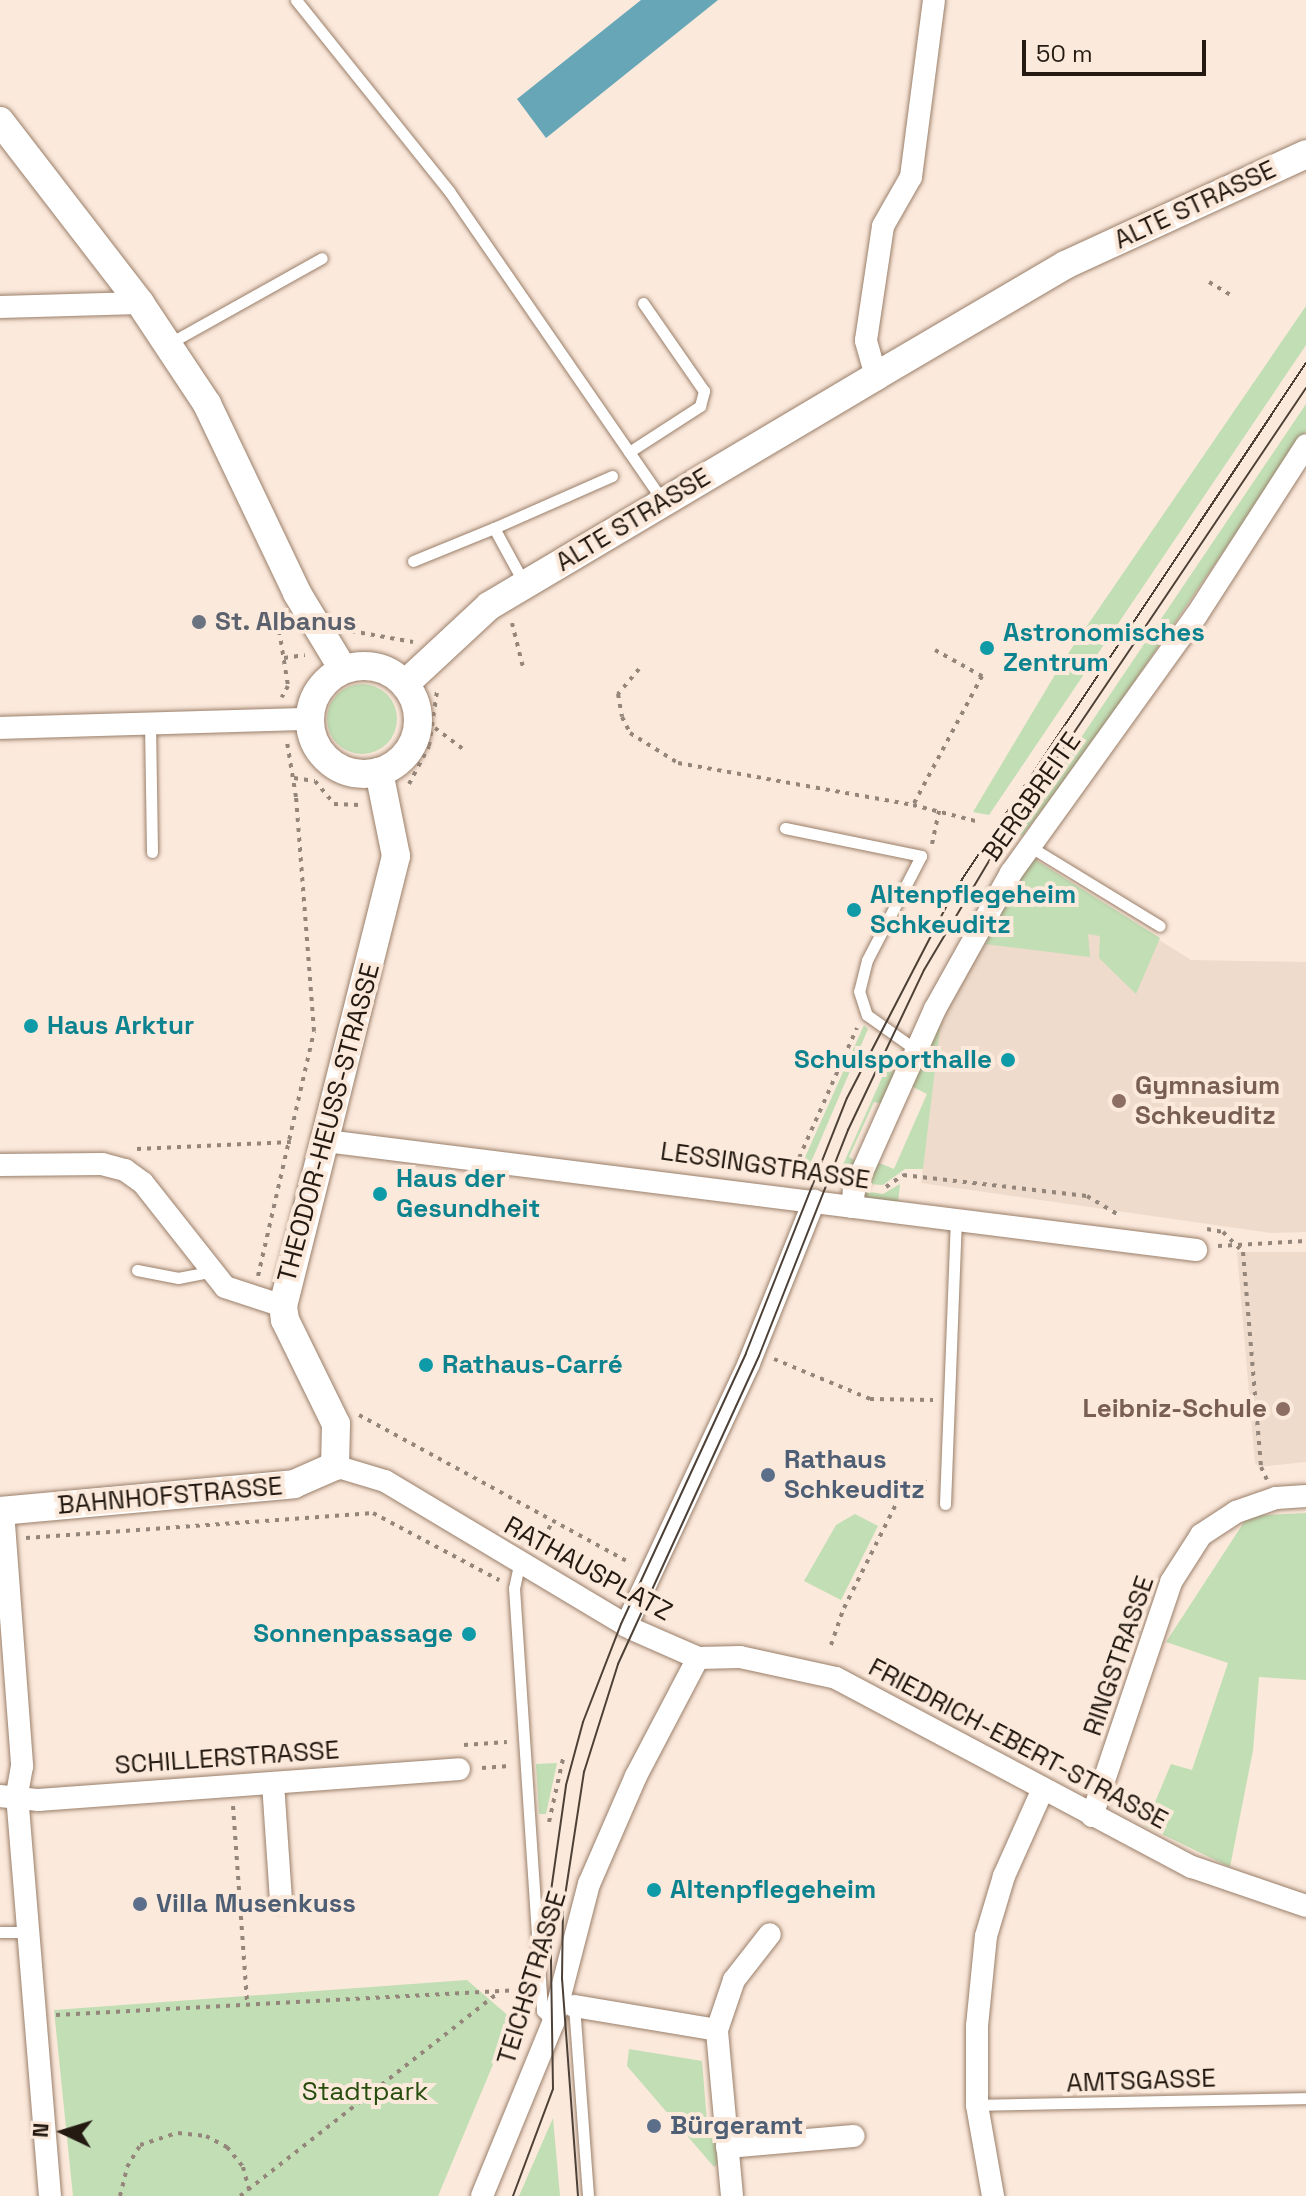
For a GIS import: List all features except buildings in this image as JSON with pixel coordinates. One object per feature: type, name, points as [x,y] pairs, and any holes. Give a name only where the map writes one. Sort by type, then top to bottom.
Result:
[{"type":"street","points":[[876,376],[866,340],[883,226],[911,177],[934,0]]},
{"type":"street","points":[[0,121],[140,303],[207,404],[297,593],[343,669]]},
{"type":"street","name":"ALTE STRASSE","points":[[405,684],[459,628],[515,590],[876,376],[1065,265],[1306,154]]},
{"type":"street","points":[[0,307],[140,303]]},
{"type":"street","name":"BERGBREITE","points":[[853,1198],[916,1050],[1029,845],[1196,616],[1306,445]]},
{"type":"street","points":[[377,666],[405,684],[415,699],[416,736],[395,765],[362,775],[330,763],[318,751],[309,719],[319,689],[343,669],[377,666]]},
{"type":"street","points":[[0,728],[309,719]]},
{"type":"street","name":"THEODOR-HEUSS-STRASSE","points":[[335,1466],[336,1424],[285,1320],[271,1304],[326,1141],[396,856],[379,772]]},
{"type":"street","name":"LESSINGSTRASSE","points":[[326,1141],[814,1201],[853,1198],[956,1219],[1196,1250]]},
{"type":"street","points":[[0,1165],[102,1164],[143,1183],[208,1272],[225,1287],[271,1304]]},
{"type":"street","points":[[626,1626],[749,1363],[814,1201]]},
{"type":"street","name":"RATHAUSPLATZ","points":[[335,1466],[385,1481],[526,1560],[626,1626],[698,1658]]},
{"type":"street","name":"BAHNHOFSTRASSE","points":[[2,1511],[294,1484],[335,1466]]},
{"type":"street","name":"RINGSTRASSE","points":[[1092,1816],[1128,1737],[1157,1651],[1171,1582],[1201,1535],[1236,1512],[1276,1498],[1306,1496]]},
{"type":"street","points":[[2,1511],[22,1766],[8,1796],[27,1932],[50,2196]]},
{"type":"street","name":"FRIEDRICH-EBERT-STRASSE","points":[[698,1658],[740,1657],[836,1678],[1042,1791],[1192,1867],[1306,1906]]},
{"type":"street","name":"TEICHSTRASSE","points":[[482,2196],[553,2023],[589,1884],[636,1776],[698,1658]]},
{"type":"street","name":"SCHILLERSTRASSE","points":[[8,1796],[39,1800],[459,1769]]},
{"type":"street","points":[[273,1783],[281,1901]]},
{"type":"street","points":[[993,2196],[977,2105],[977,2026],[986,1936],[1004,1876],[1042,1791]]},
{"type":"street","points":[[732,2196],[717,2030],[734,1980],[770,1934]]},
{"type":"street","points":[[559,1994],[717,2030]]},
{"type":"street","points":[[727,2147],[854,2136]]},
{"type":"lane","points":[[296,0],[449,191],[664,503]]},
{"type":"lane","points":[[168,344],[322,258]]},
{"type":"lane","points":[[629,452],[700,406],[704,391],[643,303]]},
{"type":"lane","points":[[413,561],[612,476]]},
{"type":"lane","points":[[494,528],[515,590]]},
{"type":"lane","points":[[150,723],[152,852]]},
{"type":"lane","points":[[785,828],[921,856],[861,975],[859,991],[867,1015],[916,1050]]},
{"type":"lane","points":[[1029,845],[1160,926]]},
{"type":"lane","points":[[945,1504],[956,1219]]},
{"type":"lane","points":[[137,1270],[178,1278],[208,1272]]},
{"type":"lane","points":[[526,1560],[514,1588],[532,1824],[588,2196]]},
{"type":"lane","points":[[0,1932],[27,1932]]},
{"type":"lane","name":"AMTSGASSE","points":[[977,2105],[1306,2098]]},
{"type":"path","points":[[1209,282],[1232,296]]},
{"type":"path","points":[[515,590],[523,667]]},
{"type":"path","points":[[351,631],[417,642]]},
{"type":"path","points":[[913,805],[982,676],[935,650]]},
{"type":"path","points":[[284,658],[308,655]]},
{"type":"path","points":[[639,669],[618,694],[622,717],[630,733],[678,763],[913,805],[979,822]]},
{"type":"path","points":[[405,793],[434,727],[433,699],[439,687]]},
{"type":"path","points":[[434,727],[462,748]]},
{"type":"path","points":[[271,1304],[258,1267],[291,1142],[314,1032],[294,778],[286,741]]},
{"type":"path","points":[[294,778],[315,781],[334,804],[359,806]]},
{"type":"path","points":[[936,826],[939,811]]},
{"type":"path","points":[[776,1174],[792,1176],[849,1038],[867,1015]]},
{"type":"path","points":[[102,1164],[107,1151],[291,1142]]},
{"type":"path","points":[[853,1198],[883,1189],[903,1175],[1087,1196],[1116,1215],[1131,1217]]},
{"type":"path","points":[[1193,1227],[1223,1232],[1237,1242],[1243,1252],[1261,1467],[1276,1498]]},
{"type":"path","points":[[1237,1242],[1306,1241]]},
{"type":"path","points":[[765,1373],[777,1345]]},
{"type":"path","points":[[771,1358],[870,1399],[948,1400]]},
{"type":"path","points":[[813,1375],[816,1366]]},
{"type":"path","points":[[345,1407],[630,1564],[637,1551]]},
{"type":"path","points":[[831,1645],[844,1608],[906,1484],[946,1482]]},
{"type":"path","points":[[20,1539],[373,1513],[514,1588]]},
{"type":"path","points":[[526,1560],[553,1522]]},
{"type":"path","points":[[532,1824],[549,1823],[563,1759]]},
{"type":"path","points":[[232,1786],[247,2003]]},
{"type":"path","points":[[33,2017],[247,2003],[500,1992],[559,1994]]},
{"type":"path","points":[[240,2196],[500,1992]]},
{"type":"path","points":[[120,2196],[127,2167],[140,2145],[178,2133],[206,2136],[227,2147],[243,2167],[251,2196]]},
{"type":"shaded area","name":"Gymnasium Schkeuditz","points":[[1030,859],[1191,960],[1306,962],[1306,1232],[1271,1233],[921,1183],[941,1019]]},
{"type":"shaded area","points":[[1237,1252],[1306,1252],[1306,1462],[1259,1467],[1255,1463]]},
{"type":"green space","points":[[1306,306],[1306,345],[989,815],[973,812],[1065,658]]},
{"type":"green space","points":[[1306,404],[1306,431],[1084,755],[1022,836],[1016,834]]},
{"type":"green space","points":[[369,684],[391,699],[397,719],[395,733],[387,744],[376,752],[355,754],[337,744],[329,733],[327,712],[337,694],[348,686]]},
{"type":"green space","points":[[1031,857],[1160,938],[1136,994],[1099,958],[1100,936],[1088,934],[1090,957],[985,944]]},
{"type":"green space","points":[[941,1020],[923,1169],[905,1169],[883,1185],[867,1184],[877,1162],[894,1169],[927,1094],[911,1086]]},
{"type":"green space","points":[[864,1025],[868,1029],[809,1167],[802,1164]]},
{"type":"green space","points":[[893,1053],[894,1077],[882,1104],[874,1102],[849,1157],[856,1161],[848,1179],[837,1178]]},
{"type":"green space","points":[[900,1184],[898,1203],[864,1199],[864,1191],[883,1194]]},
{"type":"green space","points":[[1306,1513],[1306,1680],[1259,1677],[1253,1750],[1230,1867],[1145,1826],[1171,1764],[1192,1770],[1228,1663],[1166,1642],[1248,1516]]},
{"type":"green space","points":[[855,1514],[878,1526],[841,1600],[804,1581],[836,1525]]},
{"type":"green space","points":[[557,1763],[546,1814],[539,1814],[536,1764]]},
{"type":"green space","name":"Stadtpark","points":[[467,1980],[512,2019],[438,2196],[73,2196],[54,2010]]},
{"type":"green space","points":[[629,2049],[702,2061],[708,2134],[719,2141],[721,2161],[714,2167],[627,2066]]},
{"type":"green space","points":[[553,2118],[560,2196],[519,2196]]},
{"type":"water","points":[[641,0],[718,0],[546,138],[517,99]]},
{"type":"tram line","points":[[513,2196],[553,2089],[550,1898],[566,1785],[583,1722],[621,1624],[746,1353],[847,1098],[955,890],[1306,363]]},
{"type":"tram line","points":[[578,2196],[562,1979],[563,1909],[584,1772],[618,1664],[759,1356],[848,1130],[924,970],[999,844],[1306,388]]},
{"type":"place","name":"St. Albanus","points":[[199,622]]},
{"type":"place","name":"Astronomisches Zentrum","points":[[987,648]]},
{"type":"place","name":"Altenpflegeheim Schkeuditz","points":[[854,910]]},
{"type":"place","name":"Haus Arktur","points":[[31,1026]]},
{"type":"place","name":"Schulsporthalle","points":[[1008,1060]]},
{"type":"place","name":"Gymnasium Schkeuditz","points":[[1119,1101]]},
{"type":"place","name":"Haus der Gesundheit","points":[[380,1194]]},
{"type":"place","name":"Rathaus-Carré","points":[[426,1365]]},
{"type":"place","name":"Leibniz-Schule","points":[[1283,1409]]},
{"type":"place","name":"Rathaus Schkeuditz","points":[[768,1475]]},
{"type":"place","name":"Sonnenpassage","points":[[469,1634]]},
{"type":"place","name":"Altenpflegeheim","points":[[654,1890]]},
{"type":"place","name":"Villa Musenkuss","points":[[140,1904]]},
{"type":"place","name":"Bürgeramt","points":[[654,2126]]}]
